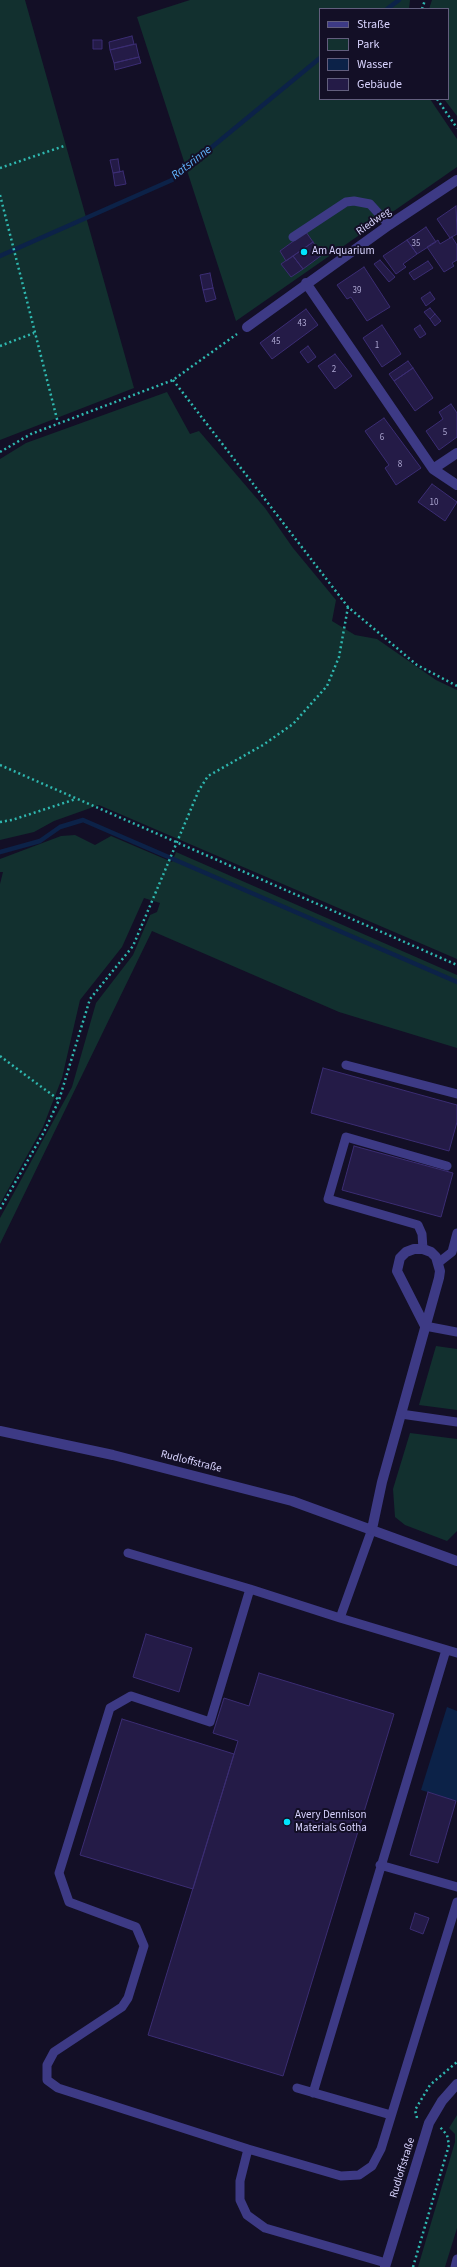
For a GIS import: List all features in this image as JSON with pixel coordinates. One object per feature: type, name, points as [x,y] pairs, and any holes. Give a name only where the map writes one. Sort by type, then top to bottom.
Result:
[{"type":"street","name":"Riedweg","points":[[247,327],[306,283],[457,180]]},
{"type":"street","points":[[306,283],[432,469],[457,485]]},
{"type":"street","points":[[432,469],[457,453]]},
{"type":"street","points":[[372,1529],[382,1482],[425,1326],[440,1278],[438,1263],[431,1252],[423,1249],[414,1249],[406,1252],[398,1264],[397,1271],[425,1326]]},
{"type":"street","name":"Rudloffstraße","points":[[0,1431],[113,1455],[292,1501],[457,1561]]},
{"type":"street","name":"Rudloffstraße","points":[[385,2265],[429,2124],[442,2101],[457,2084]]},
{"type":"lane","points":[[293,237],[346,202],[354,201],[370,204],[389,225]]},
{"type":"lane","points":[[346,1065],[457,1094]]},
{"type":"lane","points":[[423,1249],[422,1234],[418,1225],[328,1199],[346,1137],[447,1166]]},
{"type":"lane","points":[[438,1263],[452,1252],[457,1233]]},
{"type":"lane","points":[[425,1326],[457,1332]]},
{"type":"lane","points":[[401,1414],[457,1422]]},
{"type":"lane","points":[[340,1618],[372,1529]]},
{"type":"lane","points":[[128,1552],[457,1653]]},
{"type":"lane","points":[[250,1589],[210,1722],[131,1696],[110,1708],[59,1872],[69,1902],[136,1927],[144,1946],[128,1998],[122,2007],[54,2052],[47,2066],[47,2080],[58,2088],[248,2149],[341,2176],[359,2175],[372,2166],[381,2149],[457,1902]]},
{"type":"lane","points":[[313,2092],[380,1865],[446,1650]]},
{"type":"lane","points":[[380,1865],[457,1887]]},
{"type":"lane","points":[[297,2088],[391,2115]]},
{"type":"lane","points":[[248,2149],[240,2181],[240,2200],[247,2215],[265,2228],[385,2265]]},
{"type":"lane","points":[[454,2267],[457,2259]]},
{"type":"path","points":[[439,100],[457,128]]},
{"type":"path","points":[[0,168],[64,146]]},
{"type":"path","points":[[0,195],[58,423]]},
{"type":"path","points":[[0,452],[31,434],[173,380],[247,327]]},
{"type":"path","points":[[0,346],[34,333]]},
{"type":"path","points":[[173,380],[348,607],[417,665],[457,686]]},
{"type":"path","points":[[0,1209],[44,1132],[59,1100],[90,999],[133,946],[199,790],[208,776],[264,745],[293,724],[327,686],[339,657],[348,607]]},
{"type":"path","points":[[0,765],[177,841],[457,965]]},
{"type":"path","points":[[0,822],[12,820],[77,799]]},
{"type":"path","points":[[0,1056],[59,1100]]},
{"type":"path","points":[[413,2267],[449,2145],[447,2135],[443,2128],[417,2119],[415,2110],[430,2085],[457,2062]]},
{"type":"green space","points":[[0,0],[25,0],[134,388],[0,440]]},
{"type":"green space","points":[[190,0],[410,0],[409,8],[319,8],[319,100],[431,100],[457,139],[457,167],[236,321],[137,17]]},
{"type":"green space","points":[[432,0],[457,0],[457,116],[445,100],[449,100],[449,8],[429,8]]},
{"type":"green space","points":[[167,392],[190,434],[199,431],[265,508],[293,548],[336,600],[332,621],[355,635],[377,639],[436,680],[457,690],[457,959],[99,805],[54,821],[34,832],[0,840],[0,459],[26,443]]},
{"type":"green space","points":[[75,835],[95,845],[111,836],[172,862],[176,852],[457,975],[457,1048],[339,1012],[152,931],[0,1244],[0,1218],[72,1087],[96,1003],[133,955],[150,915],[157,912],[160,903],[144,898],[122,947],[80,1000],[62,1078],[43,1127],[0,1204],[0,884],[3,872],[0,872],[0,859],[61,836]]},
{"type":"green space","points":[[436,1346],[457,1349],[457,1410],[419,1405]]},
{"type":"green space","points":[[410,1433],[457,1439],[457,1531],[447,1541],[405,1525],[395,1517],[393,1489]]},
{"type":"green space","points":[[457,2115],[457,2228],[445,2267],[418,2267],[455,2142],[455,2134],[449,2128]]},
{"type":"water","points":[[447,1707],[457,1711],[457,1801],[421,1790]]},
{"type":"building","points":[[132,36],[134,44],[110,50],[109,42]]},
{"type":"building","points":[[93,40],[102,40],[102,49],[93,49]]},
{"type":"building","points":[[136,44],[139,57],[114,63],[110,50]]},
{"type":"building","points":[[139,57],[141,63],[115,70],[114,63]]},
{"type":"building","points":[[118,159],[120,172],[113,173],[110,160]]},
{"type":"building","points":[[123,171],[126,184],[115,186],[113,173]]},
{"type":"building","points":[[456,206],[457,234],[450,238],[437,219]]},
{"type":"building","points":[[426,227],[436,242],[417,254],[407,240]]},
{"type":"building","points":[[306,232],[313,242],[286,261],[280,251]]},
{"type":"building","points":[[452,237],[457,245],[457,260],[452,263],[454,266],[444,272],[427,247],[438,240],[440,244]]},
{"type":"building","points":[[407,240],[417,254],[403,264],[406,267],[396,274],[383,256]]},
{"type":"building","points":[[313,242],[322,255],[303,269],[293,256]]},
{"type":"building","points":[[293,256],[303,269],[291,277],[281,264]]},
{"type":"building","points":[[380,260],[395,277],[389,282],[374,264]]},
{"type":"building","points":[[428,261],[433,268],[414,280],[409,273]]},
{"type":"building","points":[[364,267],[390,307],[367,321],[351,297],[347,299],[337,285]]},
{"type":"building","points":[[210,273],[213,288],[203,290],[200,275]]},
{"type":"building","points":[[213,288],[216,299],[206,302],[203,290]]},
{"type":"building","points":[[430,292],[435,299],[426,306],[421,298]]},
{"type":"building","points":[[430,308],[435,314],[430,319],[424,312]]},
{"type":"building","points":[[306,309],[318,325],[272,359],[260,343]]},
{"type":"building","points":[[435,314],[441,321],[435,326],[430,319]]},
{"type":"building","points":[[382,325],[401,354],[382,367],[363,338]]},
{"type":"building","points":[[420,325],[426,334],[420,338],[414,329]]},
{"type":"building","points":[[308,346],[316,357],[308,363],[300,352]]},
{"type":"building","points":[[335,354],[352,376],[335,389],[318,366]]},
{"type":"building","points":[[408,361],[413,368],[394,381],[389,374]]},
{"type":"building","points":[[413,368],[433,398],[415,411],[394,381]]},
{"type":"building","points":[[451,404],[457,413],[457,437],[439,450],[426,431],[443,419],[439,412]]},
{"type":"building","points":[[384,418],[421,468],[396,485],[385,468],[389,465],[365,431]]},
{"type":"building","points":[[432,484],[457,502],[445,521],[418,502]]},
{"type":"building","points":[[323,1068],[457,1105],[457,1122],[449,1151],[311,1113]]},
{"type":"building","points":[[354,1146],[453,1173],[441,1217],[342,1190]]},
{"type":"building","points":[[146,1634],[192,1648],[179,1692],[133,1677]]},
{"type":"building","name":"Avery Dennison Materials Gotha","points":[[259,1673],[394,1714],[283,2076],[148,2035],[238,1741],[213,1733],[224,1698],[249,1706]]},
{"type":"building","points":[[122,1719],[234,1754],[193,1889],[80,1855]]},
{"type":"building","points":[[428,1792],[456,1801],[438,1863],[410,1855]]},
{"type":"building","points":[[415,1913],[429,1918],[423,1934],[410,1929]]},
{"type":"waterway","name":"Ratsrinne","points":[[388,8],[399,0]]},
{"type":"waterway","name":"Ratsrinne","points":[[0,256],[172,180],[319,59]]},
{"type":"waterway","points":[[0,852],[40,841],[60,827],[83,820],[457,982]]},
{"type":"place","name":"Am Aquarium","points":[[304,252]]},
{"type":"place","name":"Avery Dennison Materials Gotha","points":[[287,1822]]}]
